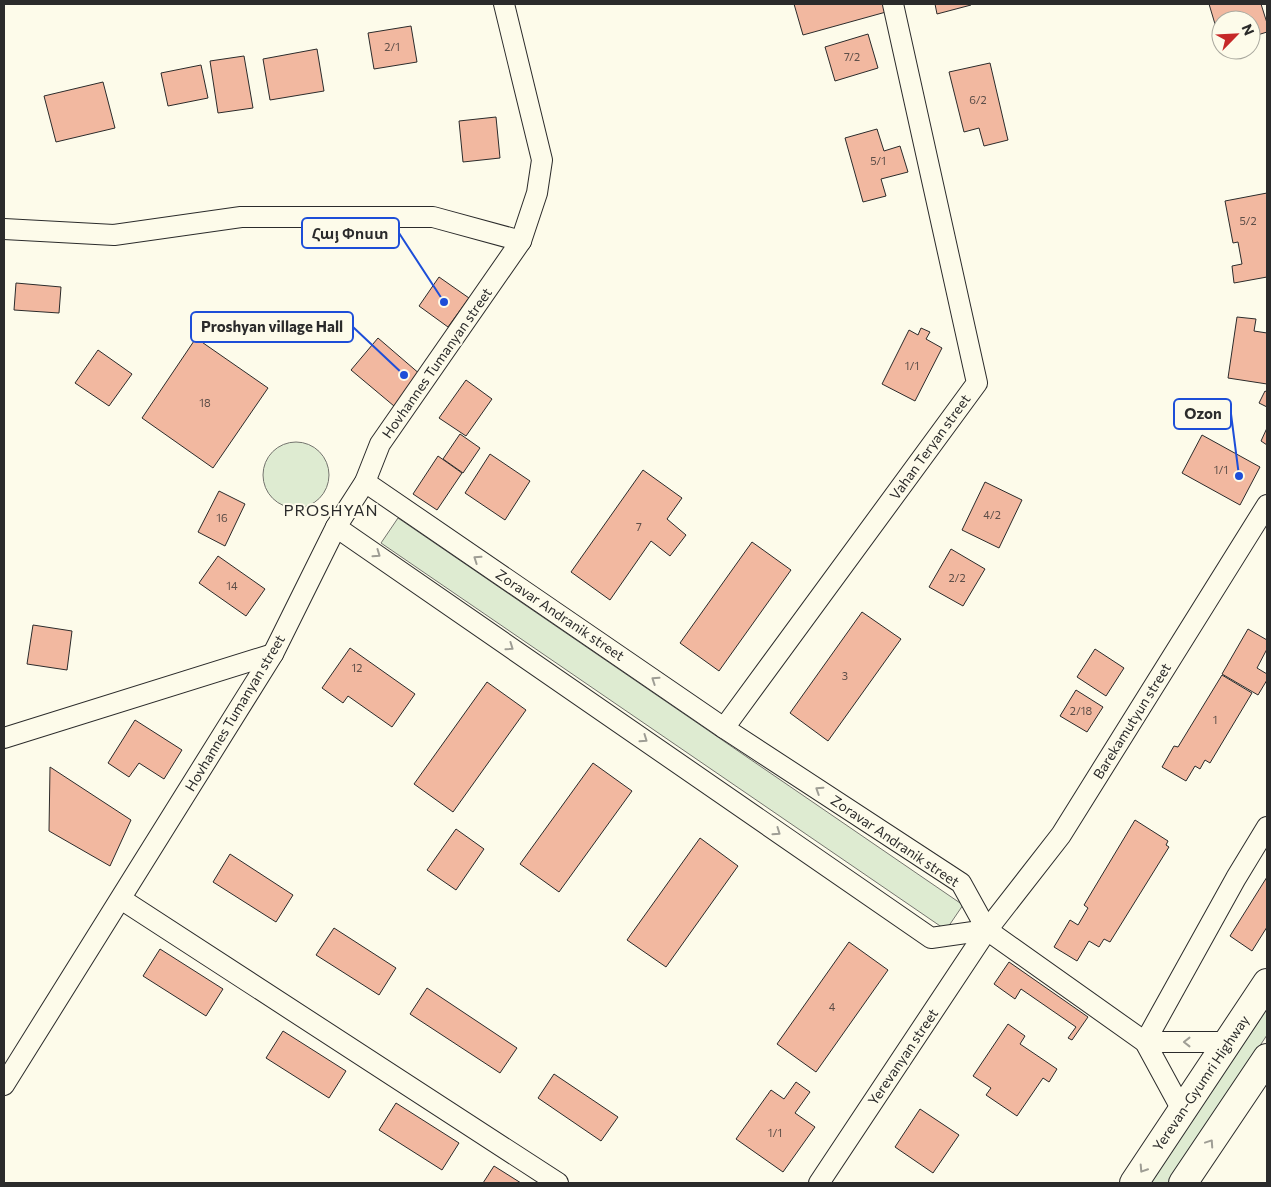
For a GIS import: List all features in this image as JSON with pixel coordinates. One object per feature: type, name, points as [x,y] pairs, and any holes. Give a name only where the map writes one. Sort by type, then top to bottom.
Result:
[{"type":"highway","name":"Yerevan-Gyumri Highway","points":[[1134,1183],[1267,983]]},
{"type":"highway","points":[[1183,1183],[1267,1058]]},
{"type":"street","name":"Hovhannes Tumanyan street","points":[[4,1085],[273,654],[336,527],[365,482],[380,444],[521,241],[536,193],[542,160],[504,4]]},
{"type":"street","name":"Vahan Teryan street","points":[[724,728],[977,383],[893,4]]},
{"type":"street","points":[[4,229],[114,235],[241,217],[433,217],[521,241]]},
{"type":"street","name":"Zoravar Andranik street","points":[[365,482],[724,728],[961,883],[987,930]]},
{"type":"street","name":"Barekamutyun street","points":[[987,930],[1061,836],[1267,504]]},
{"type":"street","points":[[336,527],[931,938],[987,930],[1145,1042],[1182,1110]]},
{"type":"street","points":[[4,738],[273,654]]},
{"type":"street","points":[[1145,1042],[1236,878],[1267,828]]},
{"type":"street","points":[[121,898],[558,1183]]},
{"type":"street","name":"Yerevanyan street","points":[[819,1183],[987,930]]},
{"type":"street","points":[[1145,1042],[1229,1042]]},
{"type":"green space","points":[[296,442],[309,445],[319,452],[326,462],[329,475],[326,488],[319,498],[309,505],[296,508],[283,505],[273,498],[266,488],[263,475],[266,462],[273,452],[283,445]]},
{"type":"green space","points":[[398,518],[963,905],[946,930],[381,543]]},
{"type":"green space","points":[[1267,1006],[1267,1035],[1169,1183],[1149,1183]]},
{"type":"building","points":[[794,4],[884,4],[886,12],[803,35]]},
{"type":"building","points":[[935,4],[971,4],[971,5],[937,14]]},
{"type":"building","points":[[1209,4],[1261,4],[1267,23],[1267,32],[1261,34],[1261,10],[1211,11]]},
{"type":"building","points":[[411,26],[417,62],[374,69],[368,33]]},
{"type":"building","points":[[868,34],[878,68],[835,81],[825,47]]},
{"type":"building","points":[[317,49],[324,91],[270,100],[263,59]]},
{"type":"building","points":[[244,56],[253,108],[218,113],[210,61]]},
{"type":"building","points":[[990,63],[1008,140],[984,146],[979,128],[964,132],[949,72]]},
{"type":"building","points":[[201,65],[208,98],[168,106],[161,73]]},
{"type":"building","points":[[103,82],[115,128],[56,142],[44,96]]},
{"type":"building","points":[[496,117],[500,158],[463,162],[459,121]]},
{"type":"building","points":[[877,129],[884,151],[900,146],[908,172],[881,179],[886,196],[863,202],[845,138]]},
{"type":"building","points":[[1267,193],[1267,277],[1234,283],[1232,266],[1242,264],[1238,242],[1233,243],[1225,201]]},
{"type":"building","points":[[439,277],[469,298],[448,327],[419,306]]},
{"type":"building","points":[[16,283],[61,287],[59,313],[14,310]]},
{"type":"building","points":[[1237,317],[1256,319],[1254,331],[1267,333],[1267,384],[1228,378]]},
{"type":"building","points":[[921,328],[930,332],[926,339],[942,348],[915,401],[882,384],[909,330],[918,335]]},
{"type":"building","points":[[196,338],[268,388],[213,468],[142,418]]},
{"type":"building","points":[[378,338],[421,375],[394,406],[351,370]]},
{"type":"building","points":[[98,350],[132,374],[109,406],[75,383]]},
{"type":"building","points":[[466,380],[492,399],[466,436],[439,418]]},
{"type":"building","points":[[1265,391],[1267,392],[1267,407],[1259,403]]},
{"type":"building","points":[[1267,428],[1267,445],[1261,441]]},
{"type":"building","points":[[460,434],[480,448],[463,473],[443,459]]},
{"type":"building","points":[[1202,435],[1260,467],[1240,505],[1182,473]]},
{"type":"building","points":[[490,454],[530,481],[505,520],[465,493]]},
{"type":"building","points":[[438,456],[462,473],[437,510],[413,494]]},
{"type":"building","points":[[643,470],[682,498],[667,519],[686,535],[670,556],[651,541],[610,600],[571,572]]},
{"type":"building","points":[[985,482],[1022,500],[999,548],[962,530]]},
{"type":"building","points":[[219,491],[245,504],[225,546],[198,532]]},
{"type":"building","points":[[752,542],[791,570],[719,671],[680,643]]},
{"type":"building","points":[[951,549],[985,569],[963,606],[929,587]]},
{"type":"building","points":[[218,556],[265,589],[246,616],[199,583]]},
{"type":"building","points":[[862,612],[901,639],[828,741],[790,713]]},
{"type":"building","points":[[33,625],[72,631],[67,670],[27,664]]},
{"type":"building","points":[[1248,629],[1267,640],[1267,649],[1257,668],[1267,674],[1267,680],[1258,695],[1222,674]]},
{"type":"building","points":[[350,648],[415,694],[392,727],[348,696],[343,703],[322,688]]},
{"type":"building","points":[[1095,649],[1124,668],[1106,696],[1077,677]]},
{"type":"building","points":[[1222,675],[1252,693],[1210,763],[1205,760],[1200,769],[1195,766],[1186,781],[1162,767],[1174,746],[1178,747]]},
{"type":"building","points":[[487,682],[526,710],[453,812],[414,784]]},
{"type":"building","points":[[1076,690],[1103,707],[1087,732],[1060,716]]},
{"type":"building","points":[[135,720],[182,750],[164,779],[139,763],[129,777],[108,763]]},
{"type":"building","points":[[593,763],[632,791],[559,892],[520,864]]},
{"type":"building","points":[[50,767],[131,820],[110,866],[49,831]]},
{"type":"building","points":[[1135,820],[1168,841],[1166,845],[1169,847],[1110,942],[1104,939],[1099,947],[1089,941],[1077,961],[1054,947],[1070,920],[1078,925],[1088,908],[1084,905]]},
{"type":"building","points":[[456,829],[484,849],[456,890],[427,870]]},
{"type":"building","points":[[700,838],[738,866],[666,967],[627,940]]},
{"type":"building","points":[[230,854],[293,895],[276,922],[213,882]]},
{"type":"building","points":[[1267,877],[1267,927],[1252,951],[1230,936]]},
{"type":"building","points":[[334,928],[396,968],[379,995],[316,955]]},
{"type":"building","points":[[849,942],[888,970],[816,1072],[777,1044]]},
{"type":"building","points":[[160,949],[223,989],[206,1016],[143,976]]},
{"type":"building","points":[[1009,962],[1088,1017],[1072,1040],[1068,1038],[1076,1027],[1021,989],[1015,999],[994,984]]},
{"type":"building","points":[[427,988],[517,1048],[500,1073],[410,1014]]},
{"type":"building","points":[[1008,1024],[1025,1036],[1020,1044],[1057,1069],[1049,1082],[1043,1078],[1017,1116],[986,1095],[991,1088],[973,1076]]},
{"type":"building","points":[[283,1031],[346,1071],[329,1098],[266,1058]]},
{"type":"building","points":[[554,1074],[618,1117],[601,1141],[538,1098]]},
{"type":"building","points":[[796,1082],[810,1092],[795,1113],[815,1127],[783,1172],[736,1139],[771,1090],[784,1099]]},
{"type":"building","points":[[396,1103],[459,1143],[442,1170],[379,1130]]},
{"type":"building","points":[[920,1109],[959,1135],[933,1173],[895,1147]]},
{"type":"building","points":[[494,1166],[521,1183],[483,1183]]},
{"type":"place","name":"Հայ Փոստ","points":[[444,302]]},
{"type":"place","name":"Proshyan village Hall","points":[[404,375]]},
{"type":"place","name":"Ozon","points":[[1239,476]]},
{"type":"district","name":"PROSHYAN","points":[[331,510]]}]
